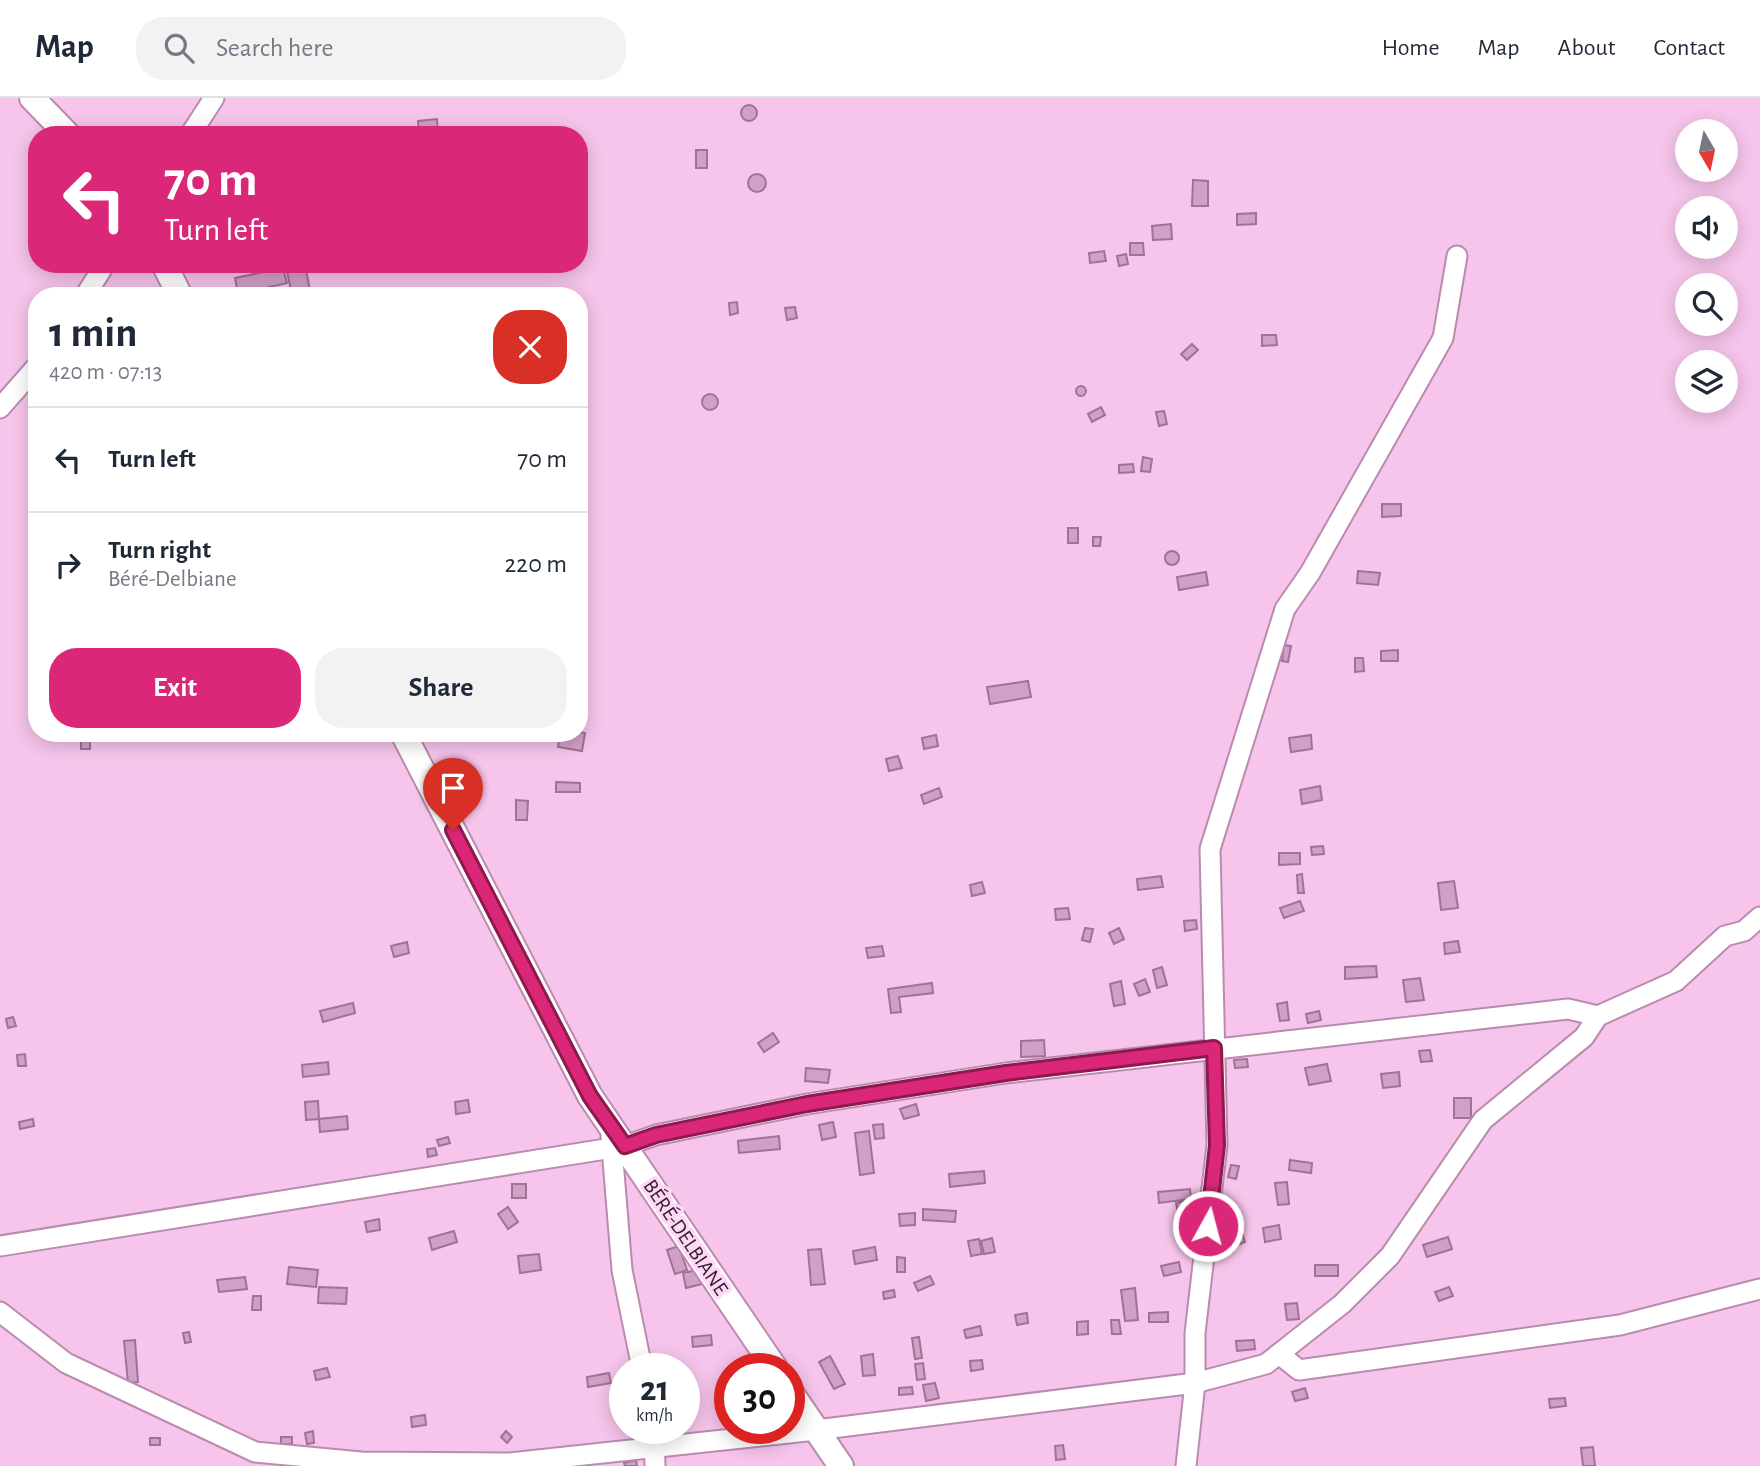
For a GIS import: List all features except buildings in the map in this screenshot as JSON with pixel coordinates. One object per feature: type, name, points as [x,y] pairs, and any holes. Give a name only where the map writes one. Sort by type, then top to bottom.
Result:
[{"type":"street","points":[[32,98],[59,126]]},
{"type":"street","points":[[196,126],[214,98]]},
{"type":"street","points":[[1186,1466],[1195,1383],[1195,1334],[1217,1145],[1210,849],[1285,609],[1310,573],[1443,338],[1457,256]]},
{"type":"street","points":[[0,408],[28,376]]},
{"type":"street","name":"BÉRÉ-DELBIANE","points":[[408,742],[590,1096],[615,1139],[765,1353]]},
{"type":"street","points":[[0,1312],[66,1363],[255,1452],[361,1462],[510,1463],[816,1430],[1195,1383],[1266,1364],[1342,1304],[1390,1256],[1483,1120],[1584,1037],[1598,1016],[1676,981],[1725,936],[1744,931],[1760,917]]},
{"type":"street","points":[[0,1246],[615,1139],[656,1135],[807,1104],[1006,1073],[1568,1009],[1598,1016]]},
{"type":"street","points":[[615,1139],[622,1270],[639,1353]]},
{"type":"street","points":[[1279,1354],[1299,1370],[1620,1325],[1760,1289]]},
{"type":"street","points":[[805,1414],[841,1466]]},
{"type":"route","points":[[453,830],[590,1096],[625,1146],[656,1135],[807,1104],[1006,1073],[1214,1048],[1217,1145],[1208,1226]]}]
